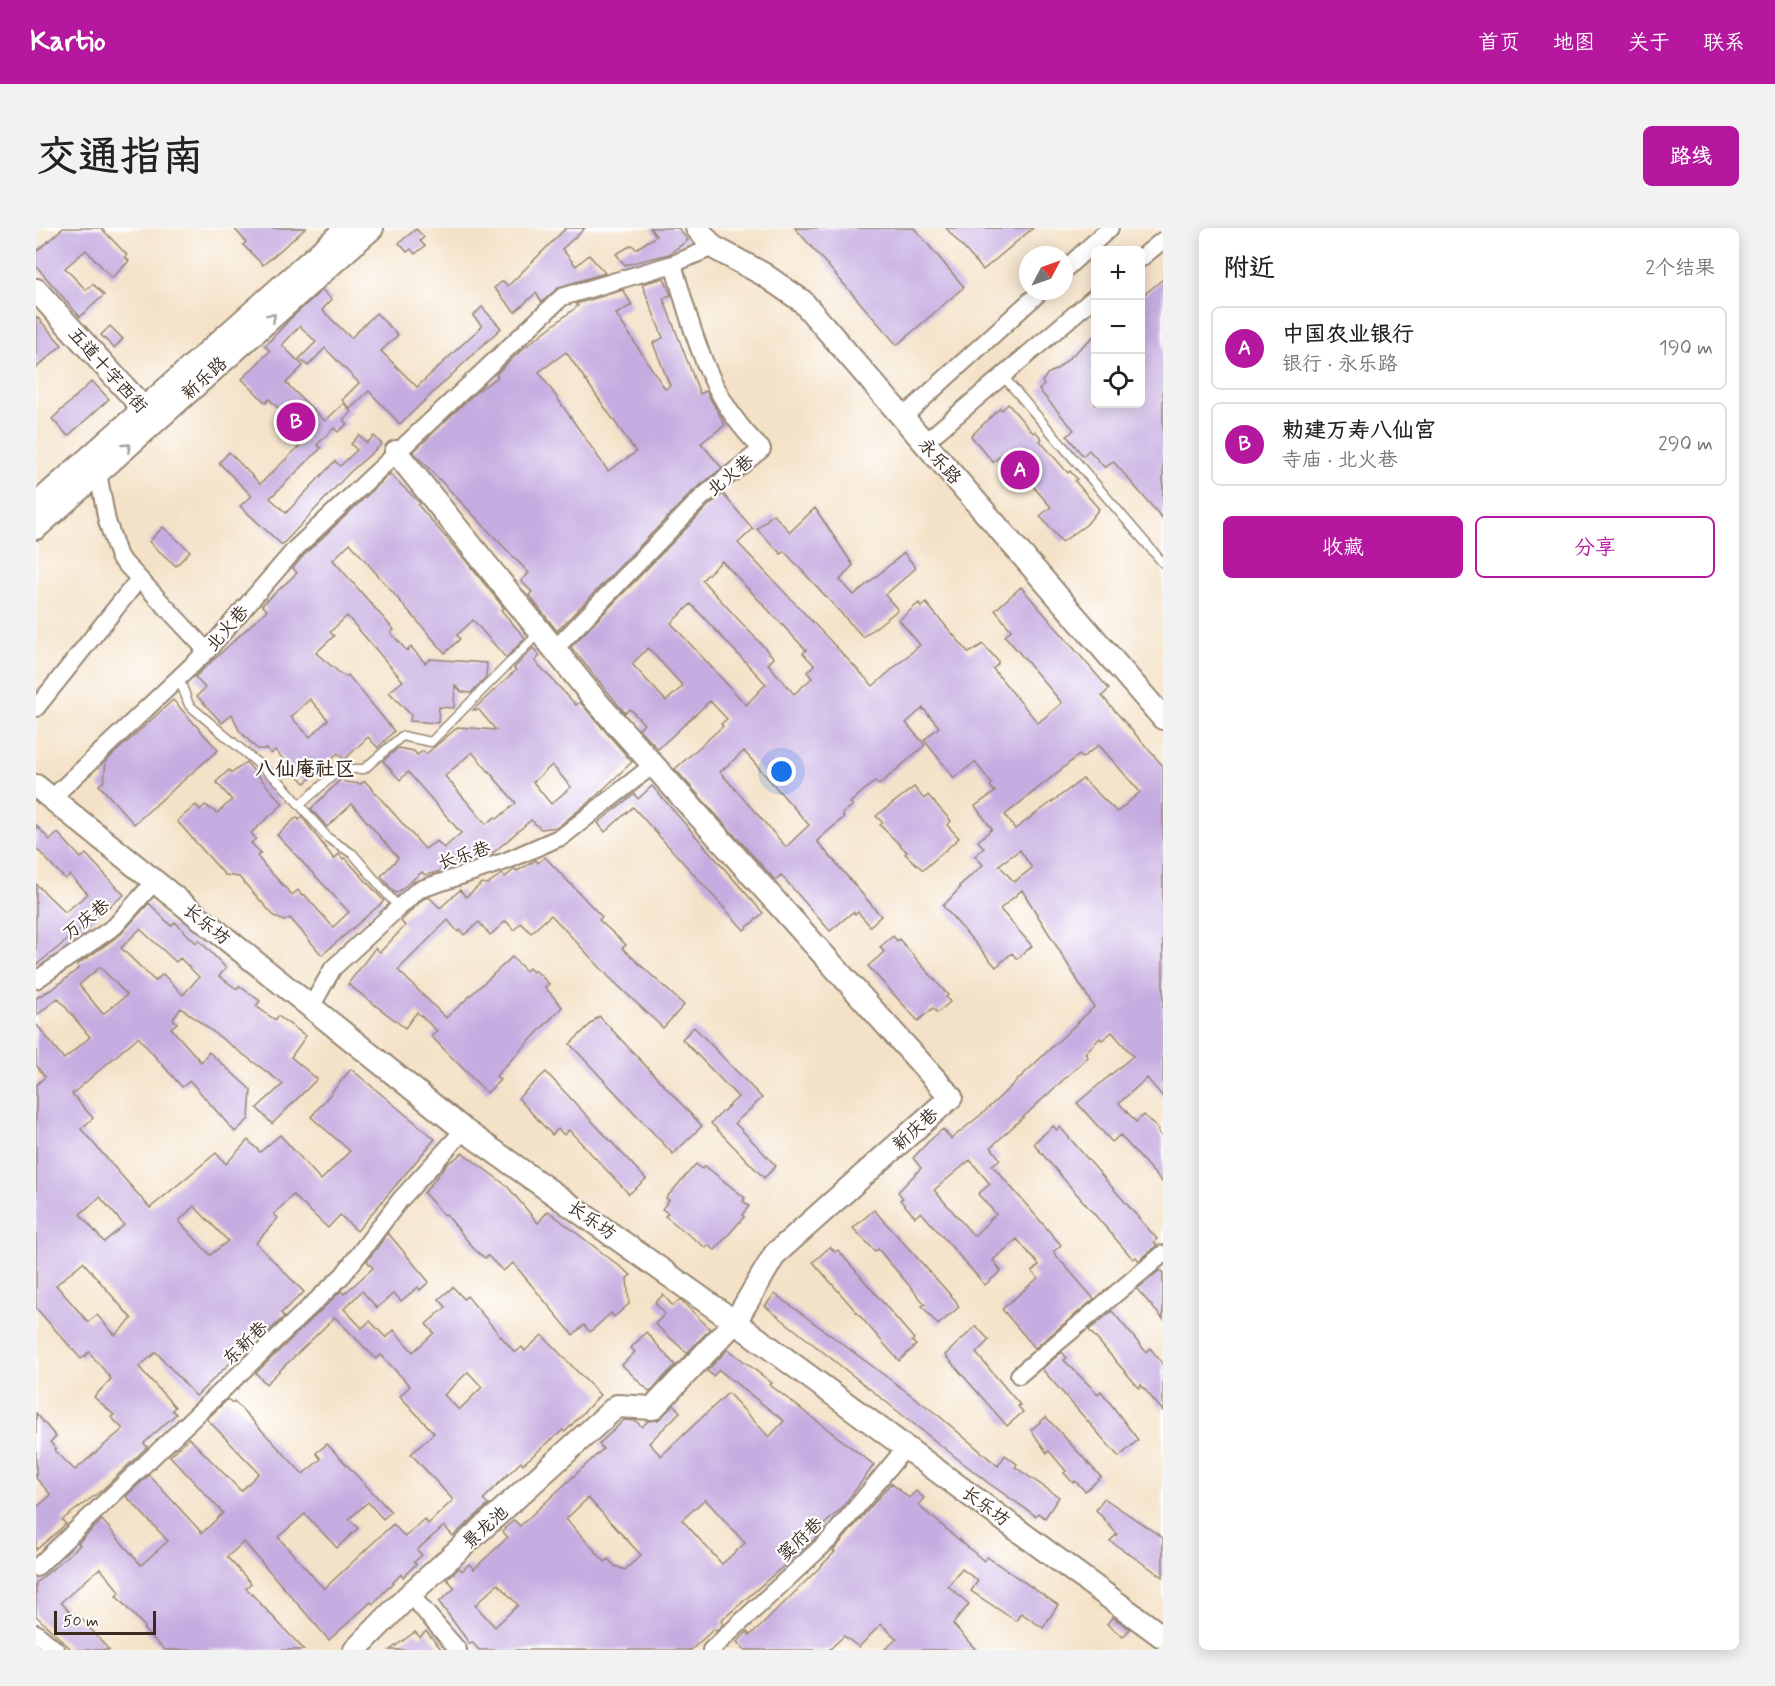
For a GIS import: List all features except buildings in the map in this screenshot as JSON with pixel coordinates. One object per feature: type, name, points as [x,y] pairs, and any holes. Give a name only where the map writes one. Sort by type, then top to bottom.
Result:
[{"type":"street","name":"新乐路","points":[[36,528],[98,474],[150,416],[347,228]]},
{"type":"street","name":"新乐路","points":[[36,505],[150,416],[372,228]]},
{"type":"street","name":"永乐路","points":[[697,228],[713,247],[763,274],[802,301],[1163,718]]},
{"type":"street","points":[[1073,262],[1110,228]]},
{"type":"street","points":[[1145,255],[1163,240]]},
{"type":"street","name":"北火巷","points":[[44,792],[207,651],[297,547],[562,297],[673,264],[713,247]]},
{"type":"street","name":"北火巷","points":[[554,651],[701,498],[762,449],[740,428],[706,370],[673,264]]},
{"type":"street","name":"五道十字西街","points":[[36,290],[150,416]]},
{"type":"street","points":[[924,443],[1091,299]]},
{"type":"street","points":[[902,418],[1031,300]]},
{"type":"street","points":[[396,452],[539,633],[653,765]]},
{"type":"street","points":[[98,474],[107,521],[119,557],[207,651]]},
{"type":"street","points":[[36,708],[139,579]]},
{"type":"street","name":"长乐巷","points":[[311,1007],[333,968],[418,890],[506,861],[563,836],[653,765]]},
{"type":"street","name":"新庆巷","points":[[617,1406],[653,1407],[735,1322],[775,1254],[951,1097],[653,765]]},
{"type":"street","name":"长乐坊","points":[[44,792],[464,1130],[735,1322],[1163,1637]]},
{"type":"street","name":"万庆巷","points":[[36,980],[115,926],[154,882]]},
{"type":"street","name":"东新巷","points":[[36,1568],[344,1275],[400,1200],[464,1130]]},
{"type":"street","points":[[1019,1375],[1163,1254]]},
{"type":"street","name":"景龙池","points":[[355,1650],[410,1594],[617,1406]]},
{"type":"street","name":"窦府巷","points":[[711,1650],[831,1538],[906,1447]]},
{"type":"street","points":[[410,1594],[458,1650]]},
{"type":"street","points":[[36,1633],[56,1650]]},
{"type":"lane","points":[[1002,375],[1163,563]]},
{"type":"lane","points":[[300,805],[340,769],[364,769],[402,736],[431,742],[539,633]]},
{"type":"lane","points":[[179,677],[189,705],[281,783],[328,838],[352,854],[399,908]]},
{"type":"place","name":"勅建万寿八仙宫","points":[[296,422]]},
{"type":"place","name":"中国农业银行","points":[[1020,470]]},
{"type":"district","name":"八仙庵社区","points":[[305,768]]}]
